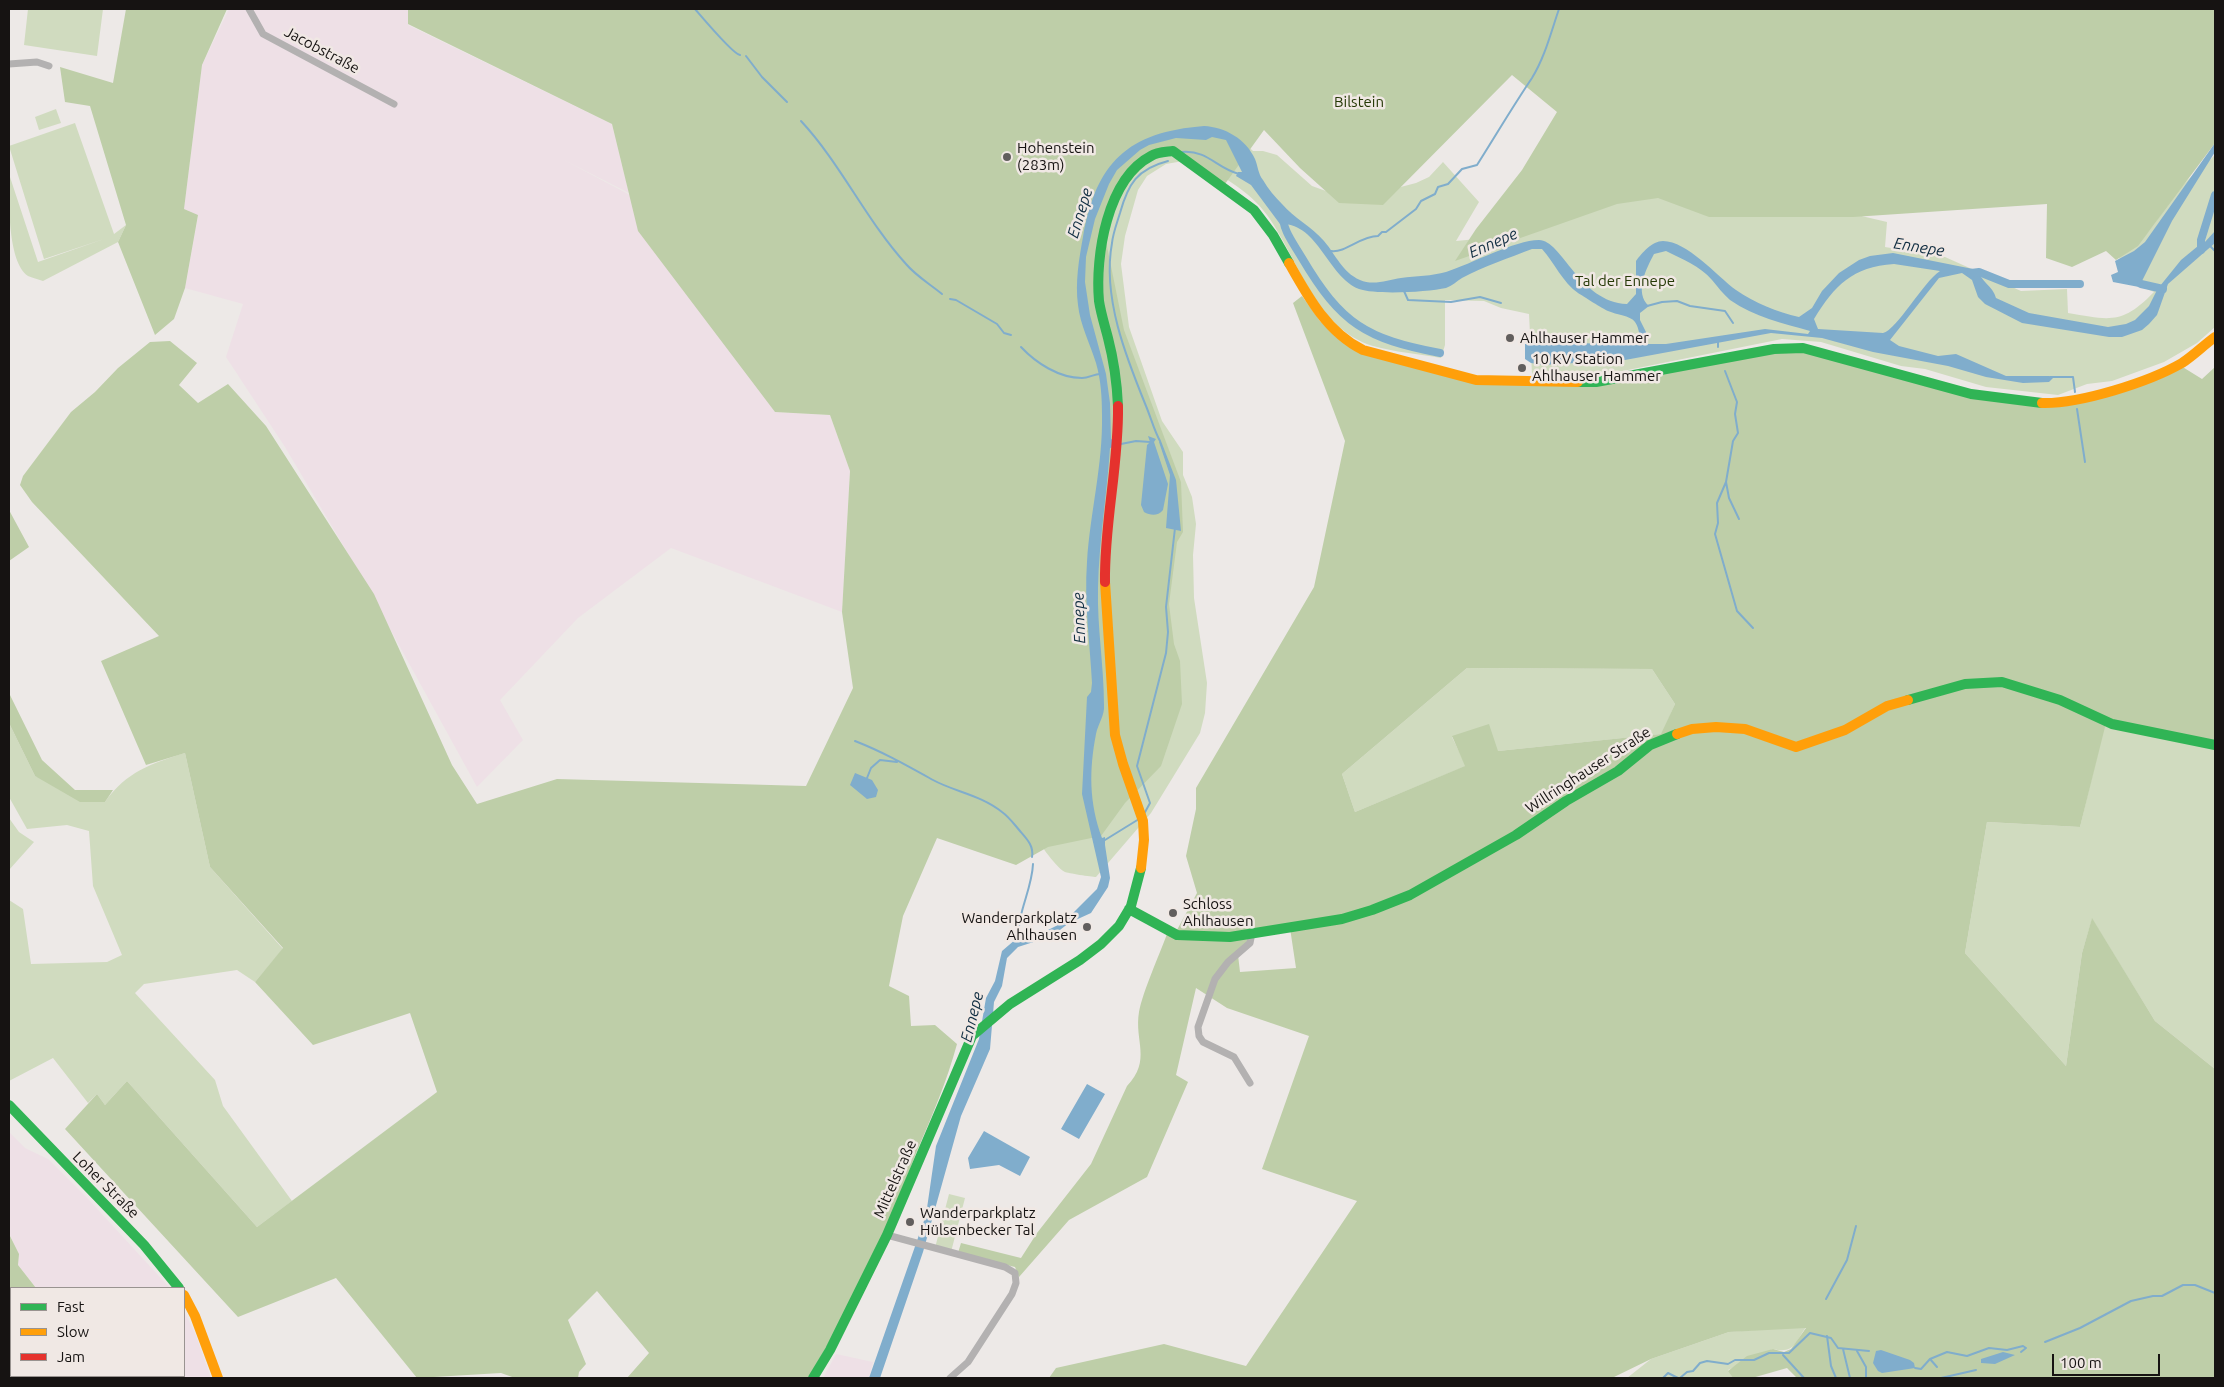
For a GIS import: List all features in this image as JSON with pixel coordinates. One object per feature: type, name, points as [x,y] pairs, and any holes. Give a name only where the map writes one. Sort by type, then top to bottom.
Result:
[{"type":"street","name":"Jacobstraße","points":[[249,9],[263,34],[394,104]]},
{"type":"street","points":[[9,64],[37,62],[49,66]]},
{"type":"street","points":[[1129,909],[1145,838],[1144,824],[1117,743],[1104,583],[1105,553],[1118,444],[1116,381],[1110,343],[1098,300],[1099,260],[1103,235],[1118,189],[1131,171],[1150,156],[1163,150],[1173,151],[1254,210],[1273,234],[1316,310],[1346,342],[1375,354],[1458,376],[1494,380],[1607,381],[1774,349],[1803,348],[1971,394],[2044,403],[2097,396],[2164,371],[2182,363],[2215,337]]},
{"type":"street","name":"Willringhauser Straße","points":[[1129,909],[1177,935],[1230,937],[1342,919],[1410,895],[1516,835],[1566,801],[1618,771],[1650,745],[1692,729],[1716,727],[1745,729],[1796,747],[1845,730],[1887,706],[1965,684],[2002,682],[2060,700],[2112,724],[2215,745]]},
{"type":"street","name":"Mittelstraße","points":[[813,1378],[847,1317],[887,1236],[972,1036],[998,1013],[1098,946],[1129,909]]},
{"type":"street","points":[[1250,1083],[1234,1057],[1203,1042],[1199,1036],[1198,1027],[1215,979],[1228,962],[1250,943],[1252,933]]},
{"type":"street","name":"Loher Straße","points":[[9,1105],[144,1245],[178,1287]]},
{"type":"street","points":[[887,1236],[1004,1267],[1015,1273],[1016,1283],[1007,1302],[968,1362],[950,1378]]},
{"type":"street","points":[[185,1297],[195,1316],[218,1378]]},
{"type":"shaded area","points":[[229,9],[408,9],[408,25],[612,124],[629,193],[562,159],[630,195],[775,412],[830,415],[850,471],[842,612],[671,548],[578,618],[500,700],[523,740],[477,787],[356,567],[285,447],[226,357],[243,304],[185,288],[198,216],[184,209],[202,65]]},
{"type":"shaded area","points":[[9,1132],[25,1148],[48,1159],[89,1200],[169,1287],[35,1287],[18,1265],[19,1254],[9,1233]]},
{"type":"shaded area","points":[[185,1313],[195,1333],[211,1378],[115,1378],[185,1377]]},
{"type":"shaded area","points":[[836,1354],[873,1362],[869,1378],[823,1378]]},
{"type":"green space","points":[[28,9],[103,9],[97,56],[24,45]]},
{"type":"green space","points":[[126,9],[227,9],[202,65],[184,209],[198,215],[185,288],[174,319],[155,335],[118,242],[126,225],[90,106],[65,102],[60,67],[113,83]]},
{"type":"green space","name":"Bilstein","points":[[408,9],[2215,9],[2215,143],[2138,246],[2116,260],[2106,251],[2072,267],[2046,258],[2047,204],[1853,217],[1709,217],[1658,198],[1617,204],[1455,261],[1476,229],[1522,170],[1557,112],[1512,75],[1383,205],[1339,203],[1300,168],[1264,130],[1225,184],[1173,146],[1156,149],[1136,161],[1119,180],[1110,197],[1102,222],[1124,330],[1181,482],[1183,532],[1177,542],[1169,604],[1174,644],[1180,661],[1182,704],[1161,766],[1125,803],[1101,836],[1048,847],[1016,865],[937,838],[903,916],[889,986],[909,996],[911,1026],[935,1025],[957,1044],[939,1098],[894,1209],[854,1296],[824,1351],[808,1378],[627,1378],[649,1353],[597,1291],[568,1320],[586,1364],[579,1372],[578,1378],[515,1378],[501,1373],[417,1378],[336,1278],[238,1317],[65,1129],[97,1094],[105,1105],[127,1081],[257,1227],[437,1092],[410,1013],[313,1045],[255,982],[283,948],[210,867],[185,753],[146,765],[101,661],[159,636],[32,502],[20,485],[23,476],[71,412],[95,392],[118,368],[150,342],[170,341],[197,363],[179,385],[198,403],[228,384],[266,426],[374,594],[452,765],[477,804],[557,779],[806,786],[853,688],[842,612],[850,471],[830,415],[775,412],[638,231],[612,124],[408,24]]},
{"type":"green space","points":[[56,109],[61,123],[39,130],[35,117]]},
{"type":"green space","points":[[75,123],[114,234],[126,225],[118,242],[43,281],[28,276],[21,269],[16,257],[11,228],[9,174],[38,262],[104,239],[44,259],[9,146]]},
{"type":"green space","name":"Tal der Ennepe","points":[[1237,136],[1253,151],[1263,151],[1277,155],[1312,186],[1351,200],[1416,183],[1429,177],[1443,162],[1479,202],[1456,241],[1477,239],[1627,188],[1853,214],[1887,222],[1885,247],[1945,257],[2021,291],[2067,289],[2068,313],[2105,318],[2115,318],[2124,315],[2143,303],[2154,292],[2125,280],[2119,256],[2148,232],[2181,187],[2215,155],[2215,327],[2197,343],[2164,362],[2112,381],[2087,384],[2058,395],[1986,387],[1925,369],[1901,366],[1821,342],[1782,339],[1623,371],[1532,374],[1529,314],[1501,308],[1484,301],[1445,300],[1445,345],[1441,358],[1381,348],[1353,337],[1337,324],[1323,308],[1310,290],[1278,232],[1267,215],[1252,198],[1195,159],[1166,164],[1147,176],[1138,190],[1125,236],[1121,264],[1129,327],[1162,421],[1183,452],[1183,475],[1192,497],[1196,524],[1193,555],[1194,598],[1207,683],[1205,713],[1200,733],[1151,813],[1096,877],[1067,873],[1056,864],[1029,829],[1076,293],[1126,148]]},
{"type":"green space","points":[[1302,296],[1320,321],[1336,337],[1442,375],[1571,385],[1776,350],[1816,354],[1948,389],[2077,403],[2181,366],[2202,379],[2215,367],[2215,742],[2107,719],[2080,827],[1987,822],[1965,953],[2066,1066],[2082,953],[2092,918],[2155,1021],[2215,1069],[2215,1378],[1797,1378],[1787,1368],[1752,1378],[1733,1378],[1728,1371],[1747,1356],[1773,1349],[1784,1352],[1791,1349],[1806,1328],[1729,1332],[1651,1359],[1612,1378],[1049,1378],[1056,1368],[1164,1344],[1246,1366],[1357,1201],[1262,1169],[1309,1036],[1227,1008],[1196,988],[1176,1075],[1188,1082],[1147,1177],[1069,1220],[1019,1277],[1015,1267],[958,1253],[961,1243],[1021,1258],[1037,1233],[1091,1164],[1127,1086],[1139,1068],[1139,1012],[1167,934],[1177,930],[1197,893],[1186,856],[1196,809],[1196,788],[1314,587],[1345,441],[1293,303]],"holes":[[[1467,668],[1652,669],[1675,704],[1661,734],[1498,751],[1489,724],[1452,736],[1465,766],[1355,812],[1342,774]],[[1290,928],[1296,968],[1240,972],[1238,955],[1256,934]]]},
{"type":"green space","points":[[9,510],[29,547],[9,561]]},
{"type":"green space","points":[[1467,668],[1652,669],[1675,704],[1662,734],[1498,751],[1452,737],[1466,766],[1355,812],[1342,774]]},
{"type":"green space","points":[[9,693],[42,760],[75,790],[113,790],[105,802],[80,802],[35,776],[9,723]]},
{"type":"green space","points":[[9,723],[35,776],[105,802],[122,783],[140,770],[185,753],[210,867],[283,949],[255,982],[237,970],[144,984],[135,993],[215,1080],[223,1106],[292,1201],[257,1227],[127,1081],[105,1105],[97,1094],[88,1103],[53,1058],[9,1081],[9,900],[23,909],[31,964],[107,962],[122,955],[93,886],[89,831],[67,825],[27,829],[9,797]]},
{"type":"green space","points":[[2105,723],[2215,747],[2215,1069],[2155,1021],[2092,919],[2082,953],[2066,1066],[1965,953],[1987,822],[2080,827]]},
{"type":"green space","points":[[9,818],[19,832],[34,842],[9,870]]},
{"type":"green space","points":[[949,1194],[965,1198],[951,1252],[935,1248]]},
{"type":"green space","points":[[9,1234],[19,1254],[18,1265],[35,1287],[10,1287],[10,1377],[115,1378],[9,1378]]},
{"type":"green space","points":[[1806,1327],[1793,1346],[1785,1350],[1773,1349],[1728,1370],[1733,1378],[1627,1378],[1651,1359],[1729,1332]]},
{"type":"water","points":[[1204,126],[1220,129],[1234,135],[1251,152],[1261,178],[1277,199],[1319,236],[1348,272],[1365,282],[1380,282],[1446,272],[1506,248],[1539,240],[1556,250],[1584,283],[1596,293],[1610,301],[1627,304],[1636,294],[1636,261],[1651,245],[1663,241],[1682,247],[1692,253],[1736,290],[1758,303],[1799,317],[1812,308],[1822,291],[1839,273],[1859,260],[1870,256],[1893,253],[1978,270],[1996,298],[2029,313],[2108,327],[2126,324],[2135,320],[2149,306],[2157,290],[2155,289],[2156,285],[2160,286],[2181,260],[2198,246],[2199,240],[2203,240],[2204,243],[2215,231],[2215,243],[2168,284],[2157,315],[2149,324],[2142,330],[2122,337],[2109,337],[2022,323],[1985,304],[1978,297],[1972,280],[1962,273],[1939,278],[1890,340],[1899,346],[1938,356],[1956,354],[2006,376],[2049,376],[2053,378],[2049,382],[2023,383],[1986,377],[1948,366],[1873,352],[1822,338],[1771,333],[1625,360],[1542,365],[1531,363],[1525,359],[1525,344],[1622,343],[1637,345],[1640,340],[1637,325],[1631,318],[1605,310],[1573,289],[1542,249],[1532,249],[1488,266],[1446,288],[1402,292],[1377,292],[1359,289],[1338,273],[1304,231],[1293,226],[1280,224],[1251,185],[1236,176],[1238,172],[1242,172],[1226,140],[1212,137],[1206,140],[1176,138],[1149,145],[1140,150],[1117,170],[1109,184],[1095,219],[1086,257],[1085,282],[1090,315],[1106,374],[1110,403],[1111,439],[1113,440],[1114,447],[1110,448],[1098,588],[1104,709],[1096,734],[1091,773],[1095,812],[1102,838],[1105,837],[1110,878],[1108,887],[1091,913],[1069,923],[1052,936],[1018,947],[1007,958],[1002,986],[994,1002],[990,1049],[961,1116],[923,1252],[880,1378],[869,1378],[926,1215],[936,1146],[979,1039],[986,998],[995,981],[1002,951],[1016,939],[1046,931],[1064,922],[1097,889],[1101,877],[1082,794],[1087,697],[1091,692],[1092,683],[1086,577],[1102,434],[1102,402],[1098,369],[1079,312],[1077,296],[1078,271],[1089,211],[1097,189],[1107,171],[1120,156],[1136,144],[1155,135],[1178,129]],"holes":[[[1666,251],[1702,271],[1727,298],[1739,306],[1769,319],[1810,331],[1808,334],[1765,329],[1666,344],[1646,344],[1646,332],[1640,320],[1640,313],[1649,306],[1642,294],[1643,281],[1654,254]],[[1894,264],[1940,271],[1889,330],[1883,333],[1818,329],[1814,319],[1837,287],[1867,269]]]},
{"type":"water","points":[[2215,143],[2215,152],[2172,221],[2139,287],[2113,282],[2111,275],[2118,272],[2115,261],[2134,251],[2145,242]]},
{"type":"water","points":[[1148,436],[1156,439],[1154,442],[1168,484],[1163,510],[1154,515],[1144,512],[1141,505],[1147,445],[1150,442]]},
{"type":"water","points":[[1161,441],[1176,480],[1181,531],[1166,528],[1170,475],[1159,442]]},
{"type":"water","points":[[855,773],[872,780],[878,790],[876,797],[867,799],[850,785]]},
{"type":"water","points":[[1087,1084],[1105,1094],[1079,1139],[1061,1129]]},
{"type":"water","points":[[984,1131],[1030,1157],[1020,1176],[999,1165],[970,1169],[968,1158]]},
{"type":"water","points":[[1881,1350],[1910,1360],[1914,1363],[1915,1368],[1882,1373],[1878,1371],[1873,1363],[1876,1351]]},
{"type":"water","points":[[2003,1352],[2015,1355],[1995,1364],[1981,1363],[1981,1359]]},
{"type":"waterway","points":[[695,9],[725,42],[740,55]]},
{"type":"waterway","points":[[1331,251],[1342,250],[1365,239],[1378,236],[1382,232],[1386,232],[1416,209],[1421,201],[1435,194],[1438,187],[1448,184],[1462,169],[1477,165],[1537,70],[1559,9]]},
{"type":"waterway","points":[[746,56],[762,77],[787,102]]},
{"type":"waterway","points":[[801,121],[829,155],[892,247],[914,272],[942,294]]},
{"type":"waterway","points":[[1182,152],[1191,152],[1205,156],[1224,168],[1239,174]]},
{"type":"waterway","points":[[1160,441],[1131,367],[1118,326],[1110,284],[1110,263],[1114,232],[1123,203],[1131,186],[1141,173],[1157,164],[1168,161]]},
{"type":"waterway","points":[[2201,250],[2201,240],[2215,195]]},
{"type":"waterway","points":[[1283,214],[1284,226],[1292,242],[1316,280],[1343,313],[1358,325],[1393,342],[1440,353]]},
{"type":"waterway","points":[[2210,246],[2215,251]]},
{"type":"waterway","points":[[1971,273],[1979,272],[2009,284],[2080,284]]},
{"type":"waterway","points":[[2141,284],[2163,289]]},
{"type":"waterway","points":[[1404,291],[1408,300],[1451,302],[1480,297],[1501,303]]},
{"type":"waterway","points":[[950,299],[956,300],[997,324],[1004,333],[1011,335]]},
{"type":"waterway","points":[[1647,306],[1677,301],[1690,306],[1725,311],[1733,323]]},
{"type":"waterway","points":[[1718,342],[1718,347]]},
{"type":"waterway","points":[[1021,347],[1041,364],[1065,375],[1082,378],[1100,374]]},
{"type":"waterway","points":[[1725,371],[1737,402],[1735,414],[1738,433],[1733,441],[1726,482],[1717,503],[1718,523],[1715,534],[1737,611],[1753,628]]},
{"type":"waterway","points":[[2050,377],[2073,377],[2075,392]]},
{"type":"waterway","points":[[2077,409],[2085,462]]},
{"type":"waterway","points":[[1121,444],[1136,441],[1150,442]]},
{"type":"waterway","points":[[1726,482],[1729,498],[1739,519]]},
{"type":"waterway","points":[[1144,814],[1150,803],[1137,766],[1166,653],[1168,632],[1166,607],[1175,528]]},
{"type":"waterway","points":[[855,741],[885,754],[941,784],[994,806],[1009,818],[1027,840],[1032,849],[1032,857]]},
{"type":"waterway","points":[[867,778],[871,768],[880,760],[897,762]]},
{"type":"waterway","points":[[1105,840],[1139,819]]},
{"type":"waterway","points":[[1019,939],[1020,921],[1033,864]]},
{"type":"waterway","points":[[1826,1299],[1847,1260],[1856,1226]]},
{"type":"waterway","points":[[2045,1342],[2080,1328],[2131,1301],[2162,1296],[2183,1285],[2195,1285],[2215,1293]]},
{"type":"waterway","points":[[1680,1378],[1687,1372],[1693,1371],[1700,1363],[1707,1361],[1728,1364],[1735,1360],[1754,1360],[1769,1353],[1789,1353],[1810,1333],[1831,1338],[1838,1348],[1869,1351]]},
{"type":"waterway","points":[[1827,1336],[1831,1366],[1836,1378]]},
{"type":"waterway","points":[[1915,1368],[1921,1369],[1930,1359],[1947,1352],[1967,1356],[1989,1348],[2007,1350],[2023,1346],[2026,1348]]},
{"type":"waterway","points":[[2021,1352],[2026,1348]]},
{"type":"waterway","points":[[1843,1349],[1850,1378]]},
{"type":"waterway","points":[[1857,1351],[1866,1367],[1866,1378]]},
{"type":"waterway","points":[[1783,1355],[1804,1378]]},
{"type":"waterway","points":[[1930,1359],[1937,1367]]},
{"type":"waterway","points":[[1941,1378],[1976,1370]]},
{"type":"waterway","points":[[1663,1378],[1668,1373],[1678,1378]]},
{"type":"traffic: fast","points":[[1118,406],[1114,364],[1099,301],[1099,263],[1102,241],[1114,200],[1124,182],[1136,167],[1153,155],[1173,151],[1254,210],[1273,235],[1289,263]]},
{"type":"traffic: fast","points":[[1578,382],[1596,382],[1774,349],[1803,348],[1971,394],[2042,403]]},
{"type":"traffic: fast","points":[[1908,700],[1965,684],[2002,682],[2060,700],[2112,724],[2215,745]]},
{"type":"traffic: fast","points":[[1129,909],[1177,935],[1230,937],[1342,919],[1372,910],[1410,895],[1516,835],[1566,801],[1618,771],[1650,745],[1677,734]]},
{"type":"traffic: fast","points":[[813,1378],[830,1350],[887,1235],[972,1036],[1010,1004],[1080,960],[1101,944],[1119,926],[1131,906],[1141,868]]},
{"type":"traffic: fast","points":[[9,1105],[144,1245],[178,1287]]},
{"type":"traffic: slow","points":[[1289,263],[1311,301],[1329,324],[1339,334],[1363,350],[1476,380],[1578,382]]},
{"type":"traffic: slow","points":[[2042,403],[2094,396],[2152,377],[2182,363],[2215,337]]},
{"type":"traffic: slow","points":[[1105,582],[1115,735],[1143,821],[1144,840],[1141,868]]},
{"type":"traffic: slow","points":[[1677,734],[1692,729],[1716,727],[1745,729],[1796,747],[1845,730],[1887,706],[1908,700]]},
{"type":"traffic: slow","points":[[185,1297],[195,1316],[218,1378]]},
{"type":"traffic: jam","points":[[1105,582],[1105,560],[1118,428],[1118,406]]},
{"type":"place","name":"Hohenstein (283m)","points":[[1007,157]]},
{"type":"place","name":"Ahlhauser Hammer","points":[[1510,338]]},
{"type":"place","name":"10 KV Station Ahlhauser Hammer","points":[[1522,368]]},
{"type":"place","name":"Schloss Ahlhausen","points":[[1173,913]]},
{"type":"place","name":"Wanderparkplatz Ahlhausen","points":[[1087,927]]},
{"type":"place","name":"Wanderparkplatz Hülsenbecker Tal","points":[[910,1222]]},
{"type":"water label","name":"Ennepe","points":[[1080,213]]},
{"type":"water label","name":"Ennepe","points":[[1493,243]]},
{"type":"water label","name":"Ennepe","points":[[1919,247]]},
{"type":"water label","name":"Ennepe","points":[[1079,618]]},
{"type":"water label","name":"Ennepe","points":[[972,1017]]}]
